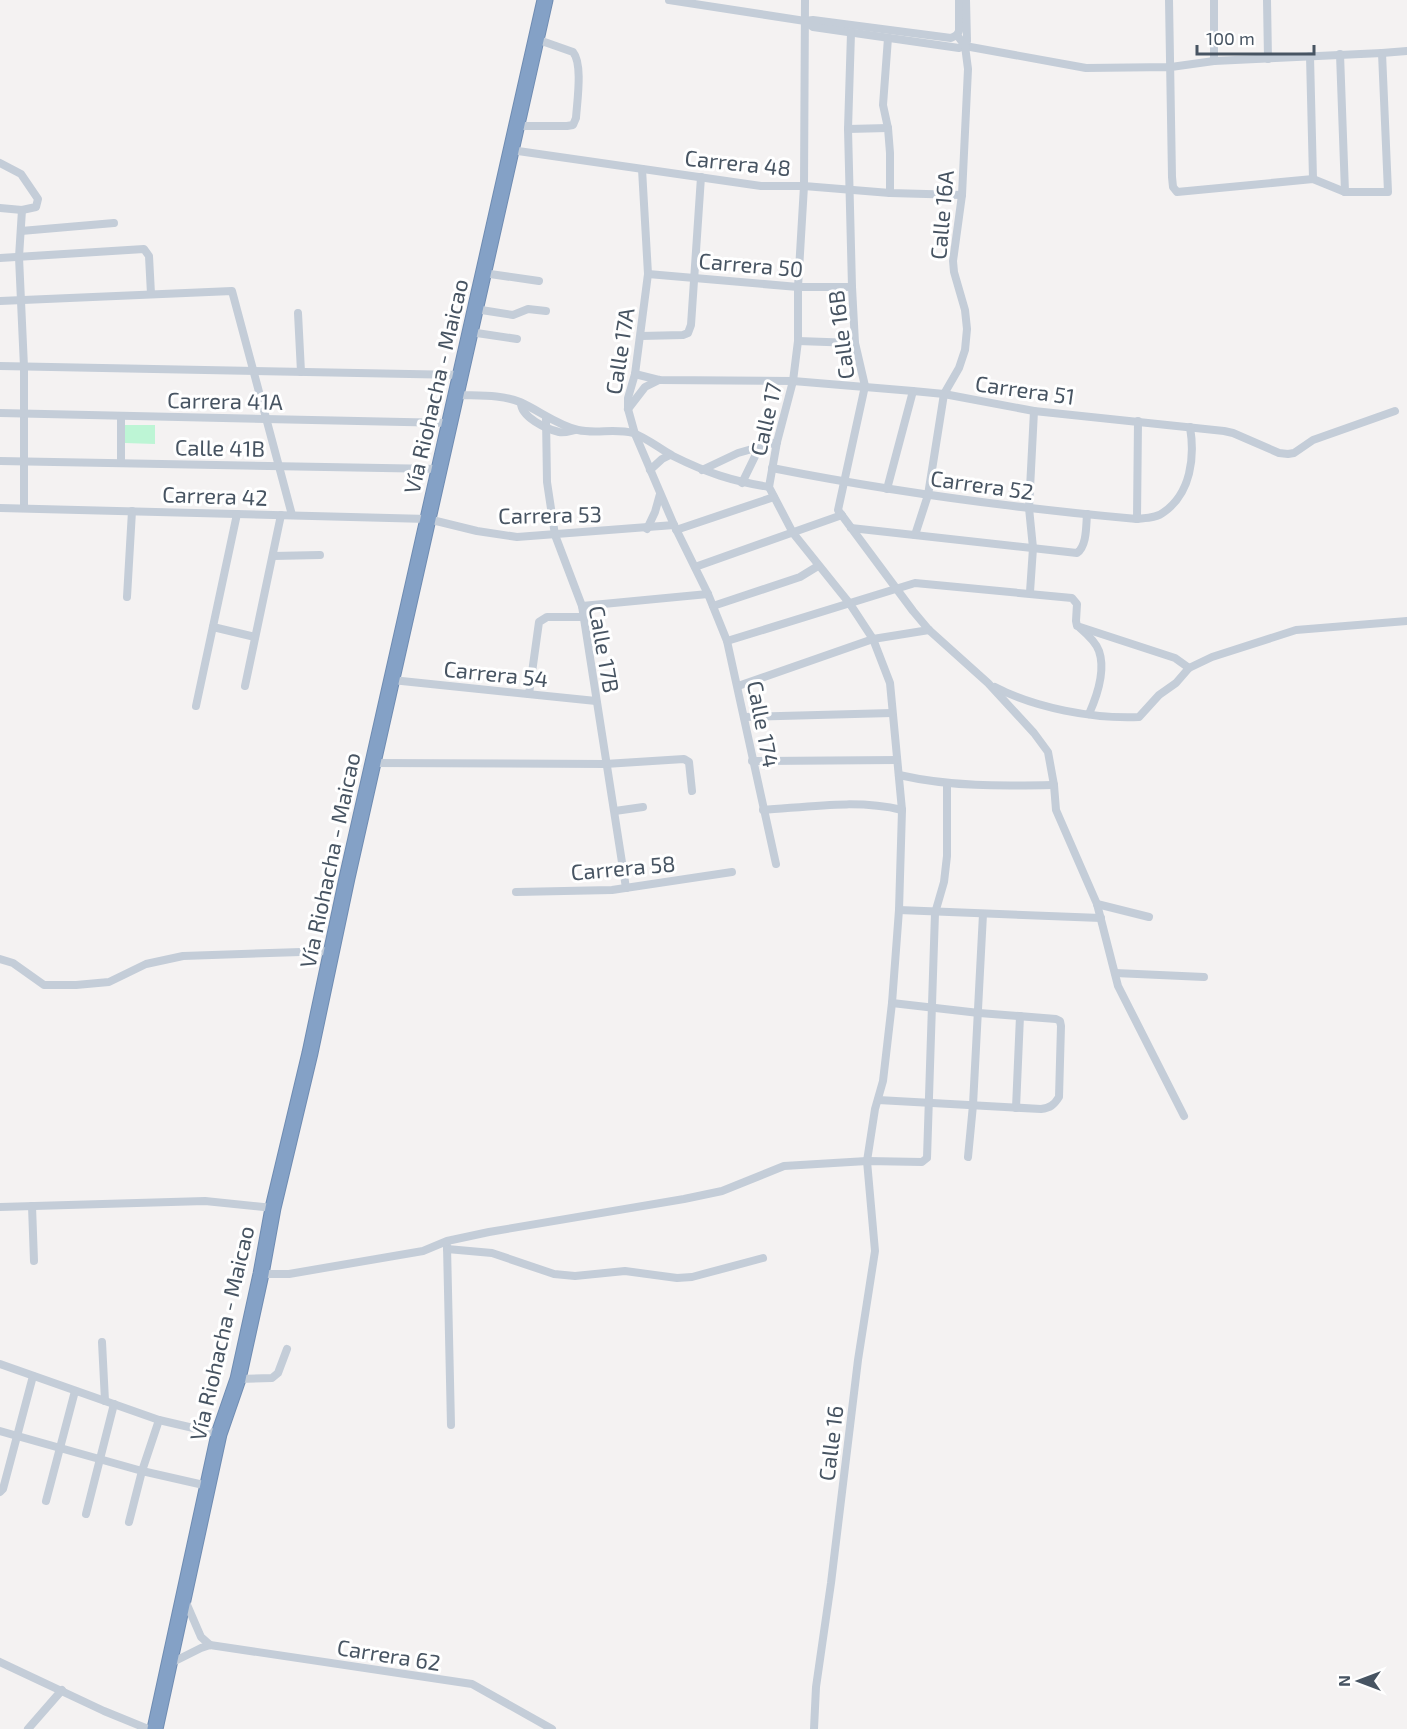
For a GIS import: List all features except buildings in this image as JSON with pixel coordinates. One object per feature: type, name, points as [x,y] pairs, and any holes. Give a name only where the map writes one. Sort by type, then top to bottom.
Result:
[{"type":"highway","name":"Vía Riohacha - Maicao","points":[[155,1729],[219,1434],[238,1379],[273,1208],[310,1053],[545,0]]},
{"type":"street","points":[[669,0],[805,21],[813,20],[951,38],[957,36]]},
{"type":"street","points":[[957,36],[959,0]]},
{"type":"street","points":[[965,46],[967,41],[966,0]]},
{"type":"street","points":[[1169,0],[1172,177],[1173,187],[1177,192],[1313,179],[1345,192],[1388,192],[1382,53]]},
{"type":"street","points":[[1214,0],[1214,61]]},
{"type":"street","points":[[1267,0],[1268,59]]},
{"type":"street","name":"Calle 17","points":[[808,1],[805,21],[804,186],[798,286],[798,341],[793,381],[777,442],[769,487],[793,533],[850,604],[873,639],[890,683],[902,810],[899,910],[892,1003]]},
{"type":"street","points":[[805,21],[813,27],[959,48],[965,46],[1086,68],[1171,67],[1214,61],[1407,51]]},
{"type":"street","name":"Calle 16B","points":[[840,513],[844,482],[865,386],[855,343],[852,287],[848,129],[851,33]]},
{"type":"street","points":[[957,36],[965,46]]},
{"type":"street","points":[[888,38],[883,88],[888,128],[890,193]]},
{"type":"street","points":[[517,126],[567,126],[573,125],[576,118],[579,66],[577,57],[573,52],[536,39]]},
{"type":"street","name":"Calle 16A","points":[[944,394],[960,368],[967,329],[965,310],[953,261],[962,195],[967,78],[965,46]]},
{"type":"street","points":[[1340,54],[1345,192]]},
{"type":"street","points":[[1310,56],[1313,179]]},
{"type":"street","points":[[848,129],[888,128]]},
{"type":"street","name":"Carrera 48","points":[[511,150],[761,186],[804,186],[890,193],[962,195]]},
{"type":"street","points":[[0,164],[21,174],[38,199],[36,207],[22,210],[0,208]]},
{"type":"street","name":"Calle 17A","points":[[642,169],[648,273],[641,336],[628,408],[635,434],[675,528],[708,594]]},
{"type":"street","points":[[641,336],[688,333],[691,324],[701,177]]},
{"type":"street","points":[[22,210],[19,257],[24,367],[24,508]]},
{"type":"street","points":[[21,231],[114,223]]},
{"type":"street","points":[[0,258],[144,249],[149,256],[151,294]]},
{"type":"street","points":[[483,273],[539,281]]},
{"type":"street","name":"Carrera 50","points":[[648,273],[798,286],[852,287]]},
{"type":"street","points":[[0,302],[232,291],[292,515]]},
{"type":"street","points":[[476,309],[513,315],[528,309],[546,311]]},
{"type":"street","points":[[298,313],[301,372]]},
{"type":"street","points":[[470,332],[517,339]]},
{"type":"street","points":[[798,341],[855,343]]},
{"type":"street","points":[[0,366],[460,375]]},
{"type":"street","name":"Carrera 51","points":[[635,374],[659,380],[793,381],[944,394],[1034,411],[1233,433],[1280,453],[1288,454],[1294,453],[1313,440],[1395,411]]},
{"type":"street","points":[[628,408],[645,387],[659,380]]},
{"type":"street","points":[[887,489],[913,391]]},
{"type":"street","points":[[915,535],[928,495],[944,394]]},
{"type":"street","points":[[456,395],[500,397],[520,403],[525,414],[546,422],[560,432],[576,429],[620,430],[635,434],[670,455],[702,470],[742,483],[769,487]]},
{"type":"street","points":[[1030,592],[1033,548],[1029,508],[1034,411]]},
{"type":"street","name":"Carrera 41A","points":[[0,413],[450,423]]},
{"type":"street","points":[[121,464],[122,416]]},
{"type":"street","points":[[1137,519],[1138,421]]},
{"type":"street","name":"Calle 17B","points":[[546,422],[547,482],[555,535],[582,606],[626,888]]},
{"type":"street","name":"Carrera 52","points":[[772,468],[928,495],[1137,519],[1163,513],[1181,496],[1190,472],[1193,446],[1190,427]]},
{"type":"street","points":[[702,470],[724,458],[777,442]]},
{"type":"street","points":[[742,483],[760,446]]},
{"type":"street","points":[[651,470],[662,459],[670,455]]},
{"type":"street","name":"Calle 41B","points":[[0,461],[440,469]]},
{"type":"street","points":[[647,529],[655,512],[660,492]]},
{"type":"street","name":"Carrera 53","points":[[428,519],[477,531],[517,537],[675,528],[774,497]]},
{"type":"street","name":"Carrera 42","points":[[0,508],[428,519]]},
{"type":"street","points":[[127,597],[132,511]]},
{"type":"street","points":[[695,567],[793,533],[840,513],[929,630],[988,683],[1034,733],[1048,752],[1056,810],[1097,904],[1118,986],[1184,1116]]},
{"type":"street","points":[[196,706],[237,514]]},
{"type":"street","points":[[851,528],[1077,553],[1082,550],[1084,544],[1087,514]]},
{"type":"street","points":[[245,686],[281,515]]},
{"type":"street","points":[[273,555],[320,555]]},
{"type":"street","points":[[712,606],[800,577],[818,566]]},
{"type":"street","points":[[727,640],[915,583],[1030,592],[1072,598],[1077,604],[1077,626],[1091,638],[1099,651],[1101,666],[1099,685],[1089,714]]},
{"type":"street","points":[[582,606],[708,594]]},
{"type":"street","name":"Calle 174","points":[[708,594],[727,640],[776,864]]},
{"type":"street","points":[[529,694],[539,622],[547,617],[583,617]]},
{"type":"street","points":[[988,683],[1038,705],[1112,718],[1138,717],[1159,695],[1176,683],[1189,668],[1212,657],[1296,630],[1407,621]]},
{"type":"street","points":[[1077,626],[1175,658],[1189,668]]},
{"type":"street","points":[[213,627],[255,637]]},
{"type":"street","points":[[738,686],[873,639],[929,630]]},
{"type":"street","name":"Carrera 54","points":[[392,680],[596,701]]},
{"type":"street","points":[[744,717],[892,713]]},
{"type":"street","points":[[373,763],[605,764],[684,759],[689,762],[692,791]]},
{"type":"street","points":[[752,761],[897,760]]},
{"type":"street","points":[[899,775],[976,786],[1054,785]]},
{"type":"street","points":[[261,1274],[301,1272],[423,1251],[489,1232],[694,1197],[722,1191],[784,1166],[867,1161],[922,1162],[927,1158],[935,913],[944,882],[947,856],[947,783]]},
{"type":"street","points":[[763,810],[836,805],[885,806],[902,810]]},
{"type":"street","points":[[615,811],[643,807]]},
{"type":"street","name":"Carrera 58","points":[[516,892],[626,888],[732,872]]},
{"type":"street","points":[[1097,904],[1149,916]]},
{"type":"street","points":[[899,910],[1101,918]]},
{"type":"street","points":[[968,1157],[979,1013],[983,914]]},
{"type":"street","points":[[0,959],[13,963],[44,985],[76,985],[109,982],[146,964],[183,956],[332,951]]},
{"type":"street","points":[[1115,973],[1204,977]]},
{"type":"street","points":[[878,1100],[1049,1108],[1059,1097],[1060,1021],[892,1003]]},
{"type":"street","name":"Calle 16","points":[[814,1729],[816,1687],[858,1360],[875,1251],[867,1161],[885,1070],[892,1003]]},
{"type":"street","points":[[1016,1108],[1020,1016]]},
{"type":"street","points":[[0,1207],[205,1201],[273,1208]]},
{"type":"street","points":[[32,1206],[34,1261]]},
{"type":"street","points":[[447,1245],[492,1253],[554,1274],[575,1276],[625,1271],[677,1278],[763,1258]]},
{"type":"street","points":[[447,1245],[451,1425]]},
{"type":"street","points":[[102,1342],[105,1401]]},
{"type":"street","points":[[238,1379],[272,1378],[278,1373],[287,1349]]},
{"type":"street","points":[[0,1364],[159,1420],[219,1434]]},
{"type":"street","points":[[0,1492],[3,1489],[33,1376]]},
{"type":"street","points":[[46,1501],[75,1391]]},
{"type":"street","points":[[86,1514],[114,1404]]},
{"type":"street","points":[[129,1522],[142,1471],[159,1420]]},
{"type":"street","points":[[0,1431],[142,1471],[208,1486]]},
{"type":"street","points":[[184,1597],[201,1637],[210,1646]]},
{"type":"street","points":[[171,1663],[210,1646]]},
{"type":"street","name":"Carrera 62","points":[[210,1646],[472,1684],[552,1729]]},
{"type":"street","points":[[0,1662],[148,1729]]},
{"type":"street","points":[[28,1729],[62,1690]]},
{"type":"green space","points":[[125,425],[155,425],[155,444],[125,443]]}]
